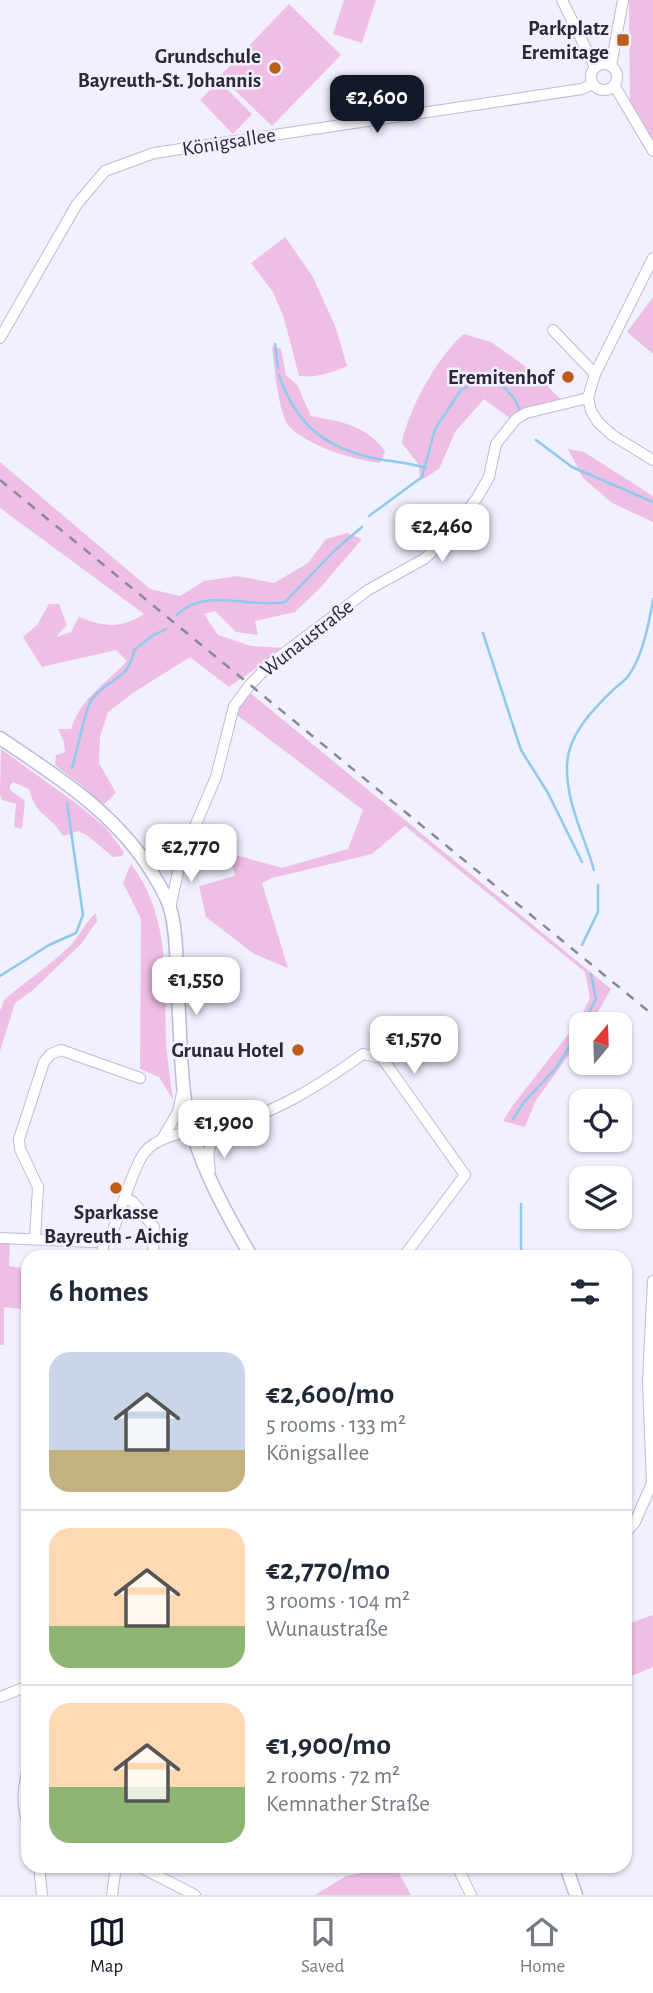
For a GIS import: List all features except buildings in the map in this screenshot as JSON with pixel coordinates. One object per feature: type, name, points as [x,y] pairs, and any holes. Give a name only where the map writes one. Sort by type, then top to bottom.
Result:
[{"type":"main road","points":[[0,738],[100,809],[128,838],[157,881],[170,908],[175,940],[183,1087],[192,1131],[215,1191],[248,1250]]},
{"type":"main road","points":[[568,1873],[576,1895]]},
{"type":"street","points":[[562,0],[595,67]]},
{"type":"street","points":[[611,66],[623,0]]},
{"type":"street","points":[[592,84],[591,75],[595,67],[601,64],[611,66],[617,73],[614,85],[653,151]]},
{"type":"street","name":"Königsallee","points":[[0,338],[77,204],[105,172],[154,153],[582,89],[592,84],[603,90],[614,85]]},
{"type":"street","points":[[653,258],[595,374],[588,398],[591,411],[598,422],[612,435],[653,460]]},
{"type":"street","points":[[553,330],[595,374]]},
{"type":"street","name":"Wunaustraße","points":[[170,908],[181,859],[216,777],[234,706],[243,693],[271,663],[368,590],[424,559],[445,540],[477,498],[489,477],[496,444],[516,419],[526,413],[588,398]]},
{"type":"street","points":[[141,855],[164,863],[181,859]]},
{"type":"street","points":[[36,1239],[38,1187],[20,1149],[19,1139],[44,1062],[51,1054],[61,1049],[140,1078]]},
{"type":"street","points":[[0,1238],[94,1242],[104,1240],[110,1236],[145,1152],[162,1140],[222,1126],[265,1112],[316,1087],[363,1054],[382,1058],[466,1175],[409,1250]]},
{"type":"street","points":[[162,1140],[178,1112],[183,1087]]},
{"type":"street","points":[[215,1191],[207,1154],[210,1143],[222,1126]]},
{"type":"street","points":[[126,1198],[141,1210],[154,1227],[153,1250]]},
{"type":"street","points":[[103,1250],[104,1240]]},
{"type":"street","points":[[632,1526],[653,1484],[648,1382],[653,1281]]},
{"type":"street","points":[[0,1697],[21,1689]]},
{"type":"street","points":[[40,1873],[42,1895]]},
{"type":"street","points":[[112,1895],[115,1873]]},
{"type":"street","points":[[152,1873],[195,1895]]},
{"type":"street","points":[[460,1873],[471,1895]]},
{"type":"shaded area","points":[[344,0],[376,0],[362,43],[333,34]]},
{"type":"shaded area","points":[[629,0],[653,0],[653,141],[630,102]]},
{"type":"shaded area","points":[[289,4],[341,55],[272,126],[220,76]]},
{"type":"shaded area","points":[[219,81],[252,114],[233,134],[200,100]]},
{"type":"shaded area","points":[[285,237],[313,277],[336,328],[347,366],[323,374],[299,376],[284,318],[273,292],[251,263]]},
{"type":"shaded area","points":[[653,297],[653,354],[627,332]]},
{"type":"shaded area","points":[[464,334],[491,342],[535,373],[564,403],[512,420],[484,399],[455,432],[439,469],[420,481],[419,465],[402,443],[405,430],[417,400],[435,369]]},
{"type":"shaded area","points":[[272,346],[281,349],[286,375],[297,385],[311,416],[343,423],[370,435],[385,451],[380,463],[357,459],[319,446],[289,426],[279,399]]},
{"type":"shaded area","points":[[568,449],[584,452],[653,496],[653,522],[612,503],[583,478]]},
{"type":"shaded area","points":[[0,462],[150,589],[180,596],[204,581],[237,576],[274,583],[308,563],[326,539],[347,533],[362,539],[320,588],[295,612],[255,621],[258,635],[236,632],[215,611],[204,614],[218,635],[251,646],[285,648],[229,687],[190,657],[108,712],[100,737],[99,763],[116,793],[103,805],[55,765],[56,755],[65,752],[58,729],[71,729],[88,699],[127,661],[116,650],[42,667],[23,637],[37,625],[49,604],[59,604],[67,625],[56,637],[71,632],[79,617],[112,625],[128,622],[144,614],[0,508]]},
{"type":"shaded area","points":[[249,692],[611,989],[598,1012],[583,1012],[590,998],[585,972],[405,826],[372,854],[272,878],[262,883],[288,968],[254,954],[206,917],[199,886],[235,876],[229,853],[282,868],[348,849],[363,810],[237,715],[240,704]]},
{"type":"shaded area","points":[[1,749],[106,828],[124,852],[122,856],[113,857],[78,831],[63,836],[35,805],[29,789],[13,782],[10,790],[25,801],[22,829],[14,827],[16,804],[2,800],[0,794]]},
{"type":"shaded area","points":[[131,864],[153,905],[163,949],[167,1048],[173,1100],[159,1077],[140,1069],[141,919],[123,883]]},
{"type":"shaded area","points":[[96,913],[97,921],[82,943],[33,990],[15,1003],[0,1051],[0,1011],[4,1000],[69,947]]},
{"type":"shaded area","points":[[569,1033],[569,1055],[535,1102],[525,1127],[503,1121]]},
{"type":"shaded area","points":[[0,1241],[10,1242],[9,1266],[21,1268],[21,1309],[4,1307],[4,1345],[0,1345]]},
{"type":"shaded area","points":[[653,1615],[653,1667],[632,1676],[632,1622]]},
{"type":"shaded area","points":[[361,1873],[399,1873],[411,1895],[315,1895],[346,1876]]},
{"type":"waterway","points":[[275,344],[278,368]]},
{"type":"waterway","points":[[279,375],[294,408],[315,432],[328,441],[360,455],[426,468]]},
{"type":"waterway","points":[[369,516],[422,477],[435,429],[461,390],[476,381],[498,381],[514,398],[521,413]]},
{"type":"waterway","points":[[536,440],[572,467],[653,502]]},
{"type":"waterway","points":[[177,615],[188,606],[214,600],[285,602],[334,551],[362,527]]},
{"type":"waterway","points":[[594,870],[569,793],[568,755],[582,724],[634,667],[645,638],[653,599]]},
{"type":"waterway","points":[[72,768],[92,699],[128,668],[134,650],[166,629]]},
{"type":"waterway","points":[[483,633],[521,750],[548,793],[582,862]]},
{"type":"waterway","points":[[0,976],[49,945],[76,933],[83,915],[67,803]]},
{"type":"waterway","points":[[582,945],[598,912],[598,885]]},
{"type":"waterway","points":[[589,1012],[596,999],[591,974]]},
{"type":"waterway","points":[[513,1119],[524,1102],[556,1068],[569,1047]]},
{"type":"waterway","points":[[521,1204],[521,1250]]},
{"type":"railway","points":[[0,480],[653,1015]]},
{"type":"place","name":"Parkplatz Eremitage","points":[[623,40]]},
{"type":"place","name":"Grundschule Bayreuth-St. Johannis","points":[[275,68]]},
{"type":"place","name":"Eremitenhof","points":[[568,377]]},
{"type":"place","name":"Grunau Hotel","points":[[298,1050]]},
{"type":"place","name":"Sparkasse Bayreuth - Aichig","points":[[116,1188]]}]
